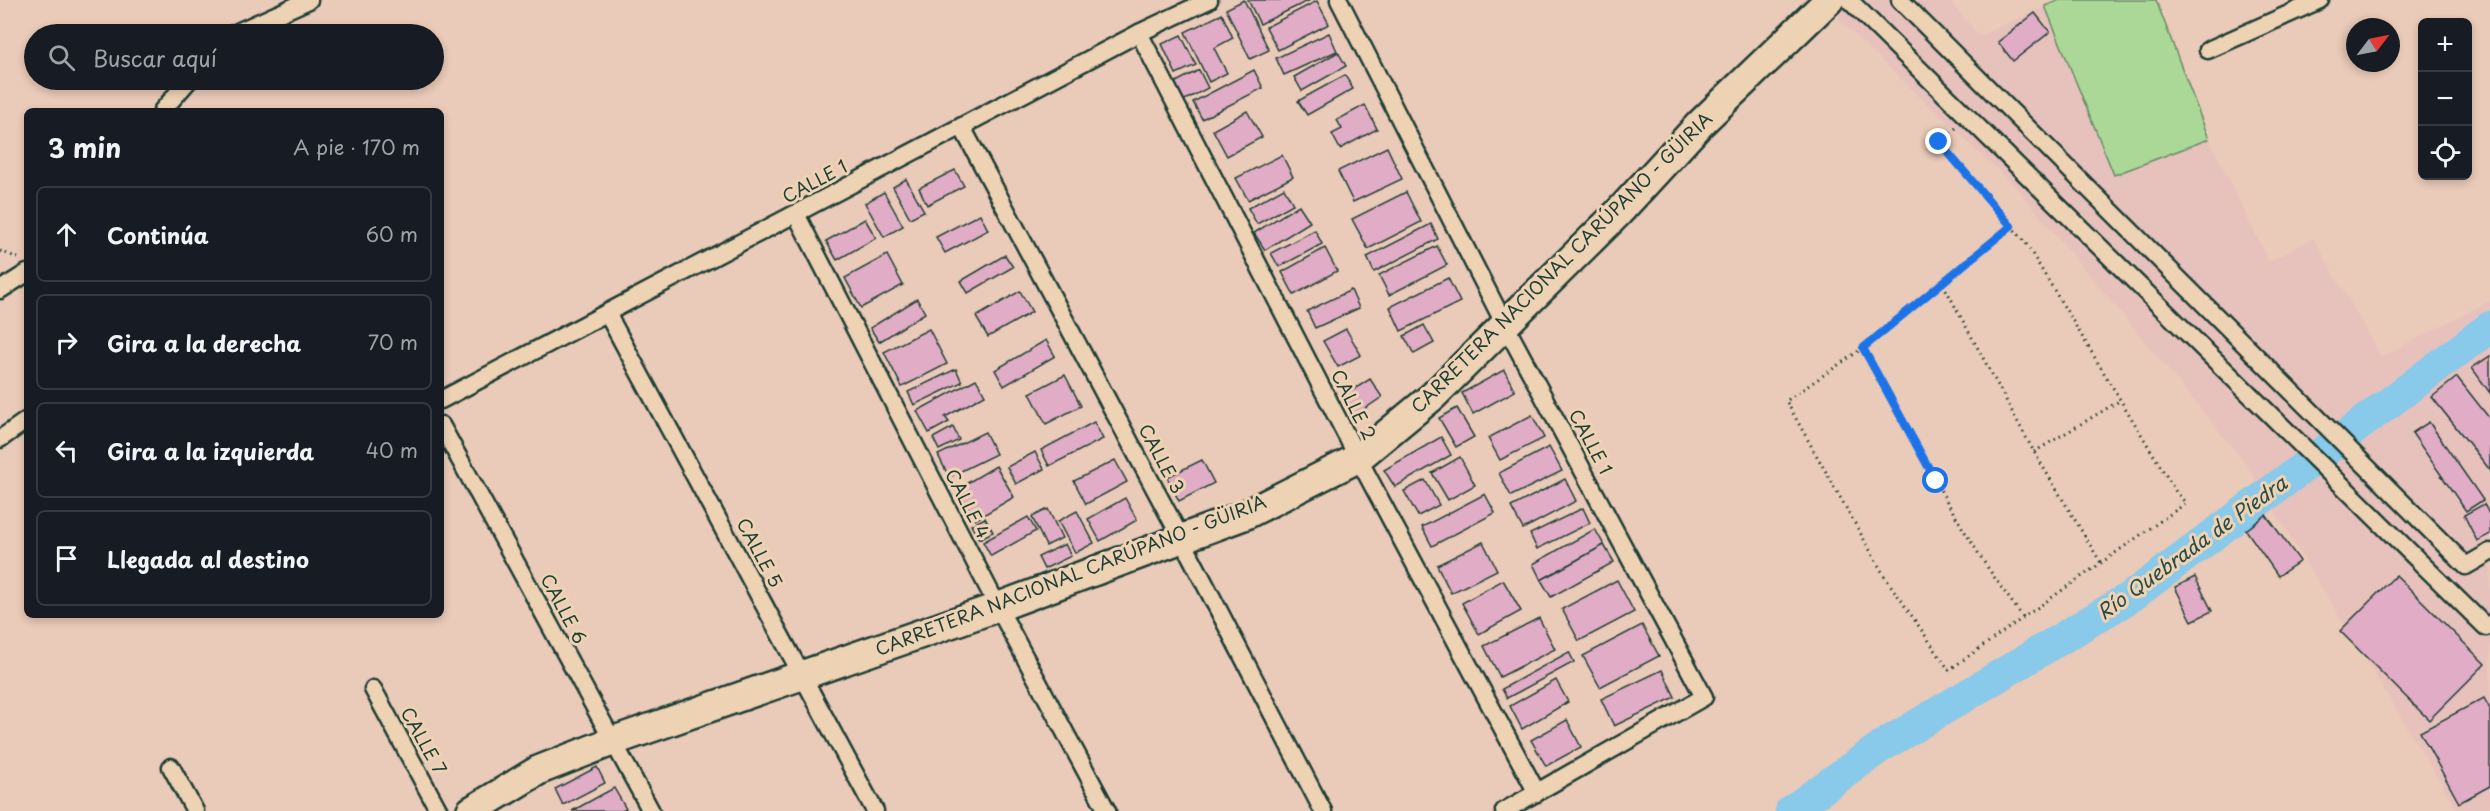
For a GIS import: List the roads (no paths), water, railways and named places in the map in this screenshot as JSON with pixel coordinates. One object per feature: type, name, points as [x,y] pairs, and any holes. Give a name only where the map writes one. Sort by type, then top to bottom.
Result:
[{"type":"highway","name":"CARRETERA NACIONAL CARÚPANO - GÜIRIA","points":[[471,811],[539,770],[613,741],[998,607],[1245,515],[1358,458],[1433,396],[1504,323],[1618,213],[1700,124],[1829,0]]},
{"type":"street","points":[[255,24],[309,0]]},
{"type":"street","name":"CALLE 1","points":[[444,398],[1139,33],[1209,0]]},
{"type":"street","name":"CALLE 1","points":[[1339,0],[1504,323],[1704,697],[1504,811]]},
{"type":"street","points":[[1850,0],[2486,627],[2490,624]]},
{"type":"street","points":[[1900,0],[2466,566],[2490,552]]},
{"type":"street","points":[[2208,50],[2320,0]]},
{"type":"street","name":"CALLE 2","points":[[1139,33],[1358,458],[1537,793]]},
{"type":"street","points":[[165,108],[180,90]]},
{"type":"street","name":"CALLE 3","points":[[962,127],[1181,538],[1323,811]]},
{"type":"street","name":"CALLE 4","points":[[796,214],[998,607],[1107,811]]},
{"type":"street","points":[[0,290],[24,268]]},
{"type":"street","name":"CALLE 5","points":[[608,313],[875,811]]},
{"type":"street","points":[[0,439],[24,422]]},
{"type":"street","name":"CALLE 6","points":[[444,431],[651,811]]},
{"type":"street","name":"CALLE 7","points":[[373,689],[439,811]]},
{"type":"street","points":[[171,767],[195,811]]},
{"type":"waterway","name":"Río Quebrada de Piedra","points":[[1791,811],[1882,746],[2132,596],[2490,327]]}]
